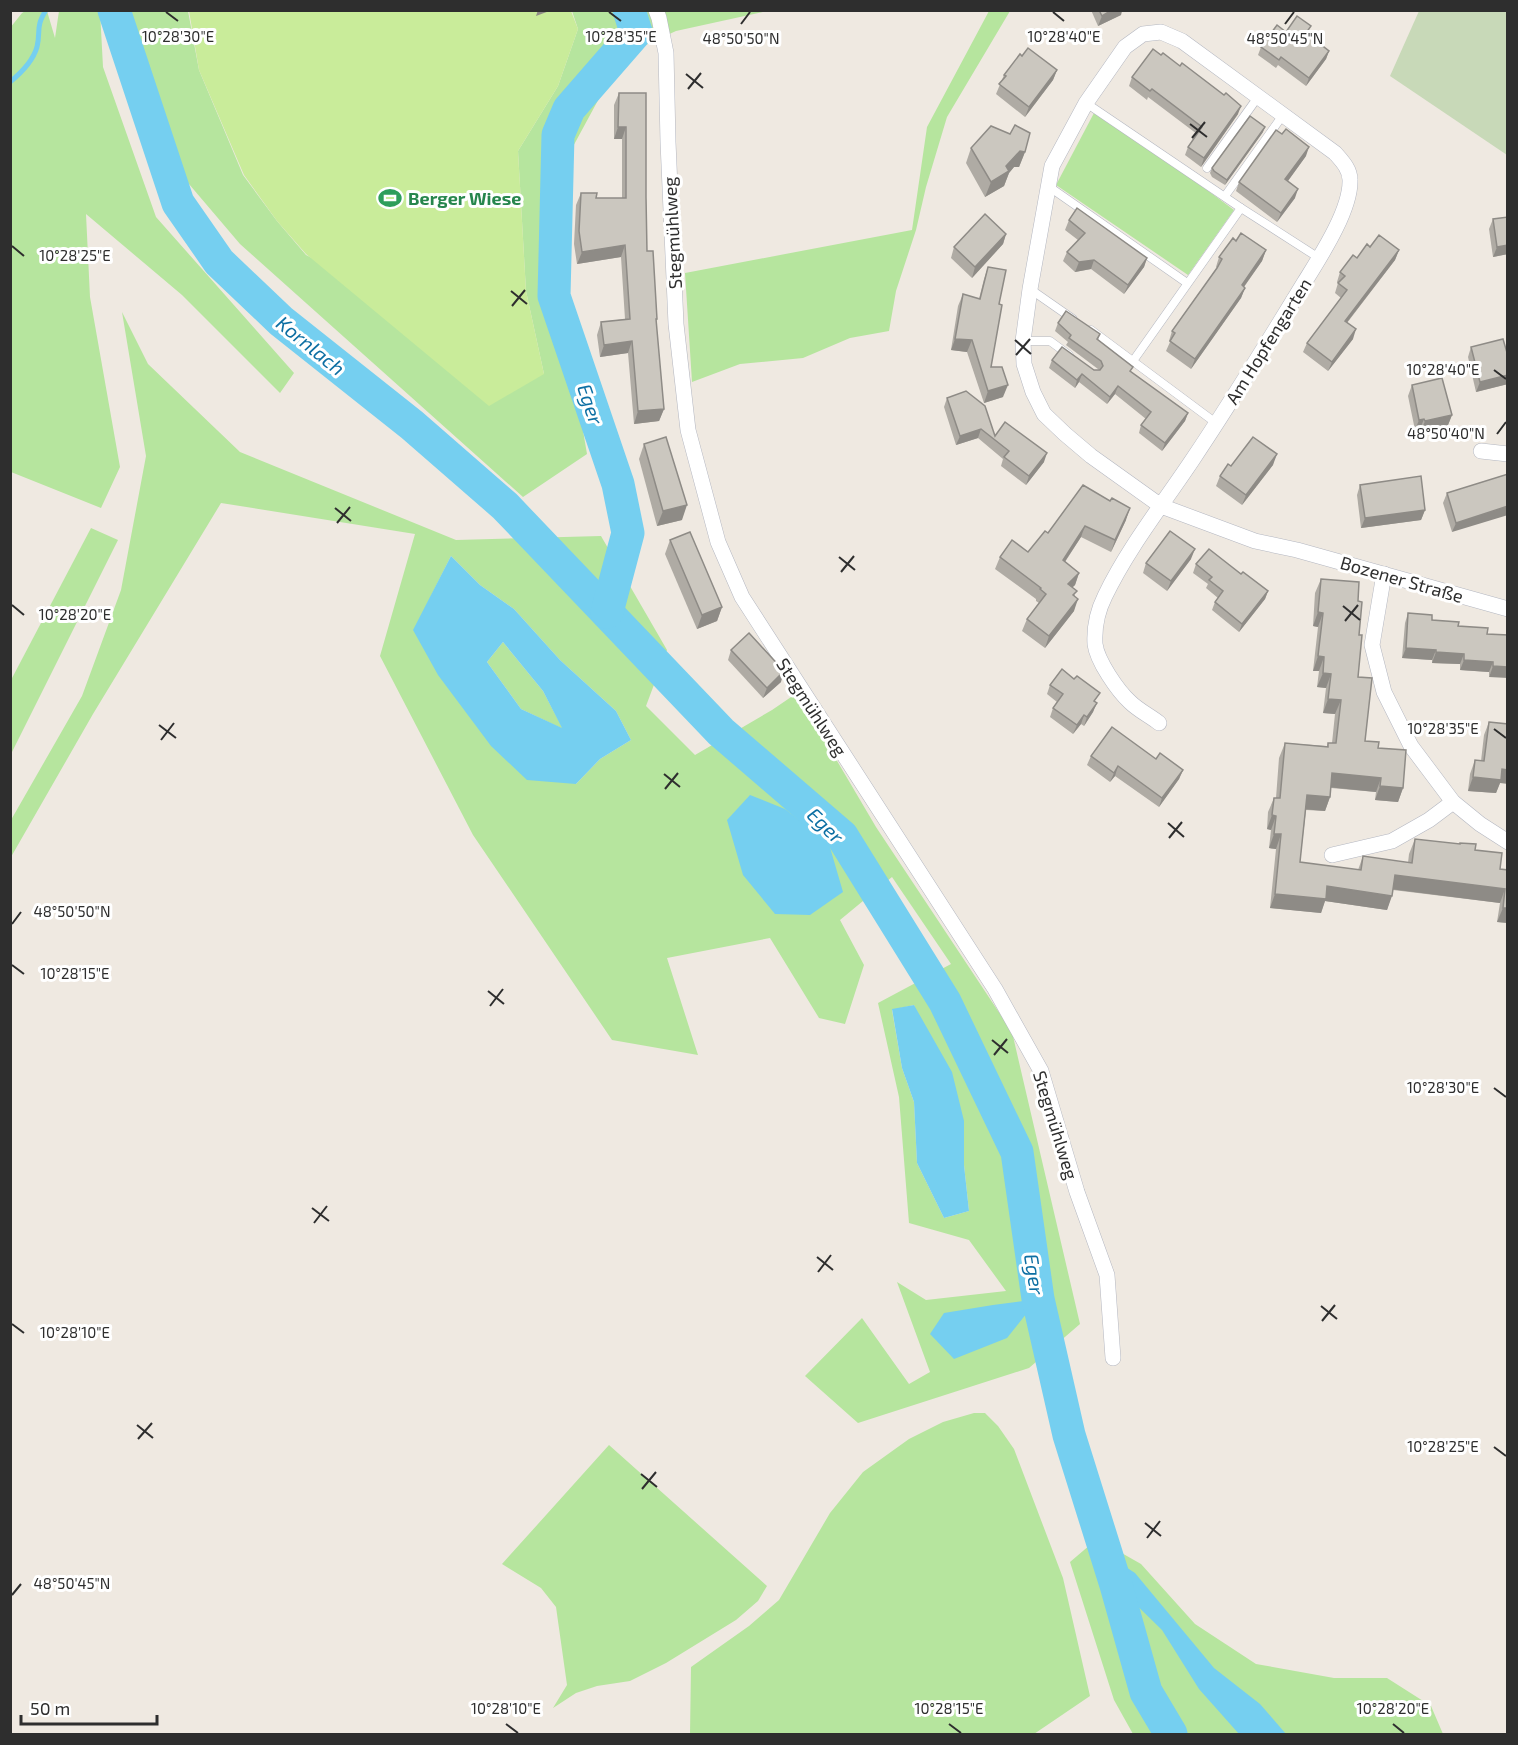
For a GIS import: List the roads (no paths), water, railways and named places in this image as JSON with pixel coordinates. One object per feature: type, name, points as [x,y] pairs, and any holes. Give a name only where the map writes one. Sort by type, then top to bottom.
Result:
[{"type":"street","name":"Stegmühlweg","points":[[656,10],[660,18],[666,54],[676,324],[688,430],[718,542],[742,597],[995,989],[1041,1071],[1077,1192],[1107,1275],[1113,1358]]},
{"type":"street","name":"Am Hopfengarten","points":[[1159,723],[1129,702],[1104,669],[1095,647],[1095,622],[1104,598],[1121,566],[1161,506],[1216,423],[1319,258],[1341,216],[1348,197],[1350,179],[1346,166],[1335,153],[1182,41],[1161,32],[1143,34],[1125,47],[1086,103],[1052,166],[1030,289],[1023,341],[1024,364],[1033,392],[1044,414],[1092,456],[1161,506],[1255,541],[1297,550]]},
{"type":"street","points":[[1481,451],[1508,454]]},
{"type":"street","name":"Bozener Straße","points":[[1297,550],[1508,609]]},
{"type":"street","points":[[1384,574],[1372,645],[1384,692],[1411,746],[1453,802],[1479,824],[1508,842]]},
{"type":"street","points":[[1332,855],[1392,841],[1429,820],[1453,802]]},
{"type":"lane","points":[[1207,168],[1258,97]]},
{"type":"lane","name":"Am Hopfengarten","points":[[1086,103],[1319,258]]},
{"type":"lane","points":[[1225,196],[1283,114]]},
{"type":"lane","points":[[1048,186],[1187,283]]},
{"type":"lane","points":[[1133,361],[1241,208]]},
{"type":"lane","points":[[1030,289],[1077,321]]},
{"type":"lane","name":"Am Hopfengarten","points":[[1086,327],[1216,423]]},
{"type":"lane","points":[[1023,341],[1050,341],[1077,360]]},
{"type":"water","points":[[451,556],[480,585],[514,609],[560,660],[616,711],[631,740],[600,759],[576,784],[527,780],[491,746],[438,675],[413,630]],"holes":[[[503,642],[543,691],[562,728],[521,709],[487,662]]]},
{"type":"water","points":[[750,795],[785,809],[829,844],[843,892],[810,915],[775,914],[743,875],[727,820]]},
{"type":"water","points":[[914,1005],[952,1072],[964,1121],[964,1165],[969,1211],[944,1218],[917,1163],[914,1102],[902,1068],[892,1009]]},
{"type":"water","points":[[1038,1299],[1007,1338],[954,1359],[930,1334],[944,1313]]},
{"type":"water","points":[[1106,1554],[1135,1573],[1214,1668],[1260,1704],[1286,1734],[1239,1734],[1199,1689],[1162,1630],[1116,1585]]},
{"type":"waterway","points":[[10,82],[33,57],[38,41],[39,25],[46,10]]},
{"type":"waterway","name":"Eger","points":[[114,10],[178,203],[219,262],[281,321],[412,425],[505,506],[721,732],[842,836],[945,1002],[1017,1152],[1038,1299],[1069,1435],[1116,1585],[1146,1692],[1171,1734]]},
{"type":"waterway","name":"Eger","points":[[607,612],[628,533],[618,484],[554,296],[558,135],[569,109],[636,32],[629,10]]},
{"type":"place","name":"Berger Wiese","points":[[390,198]]},
{"type":"water label","name":"Kornlach","points":[[311,345]]}]
